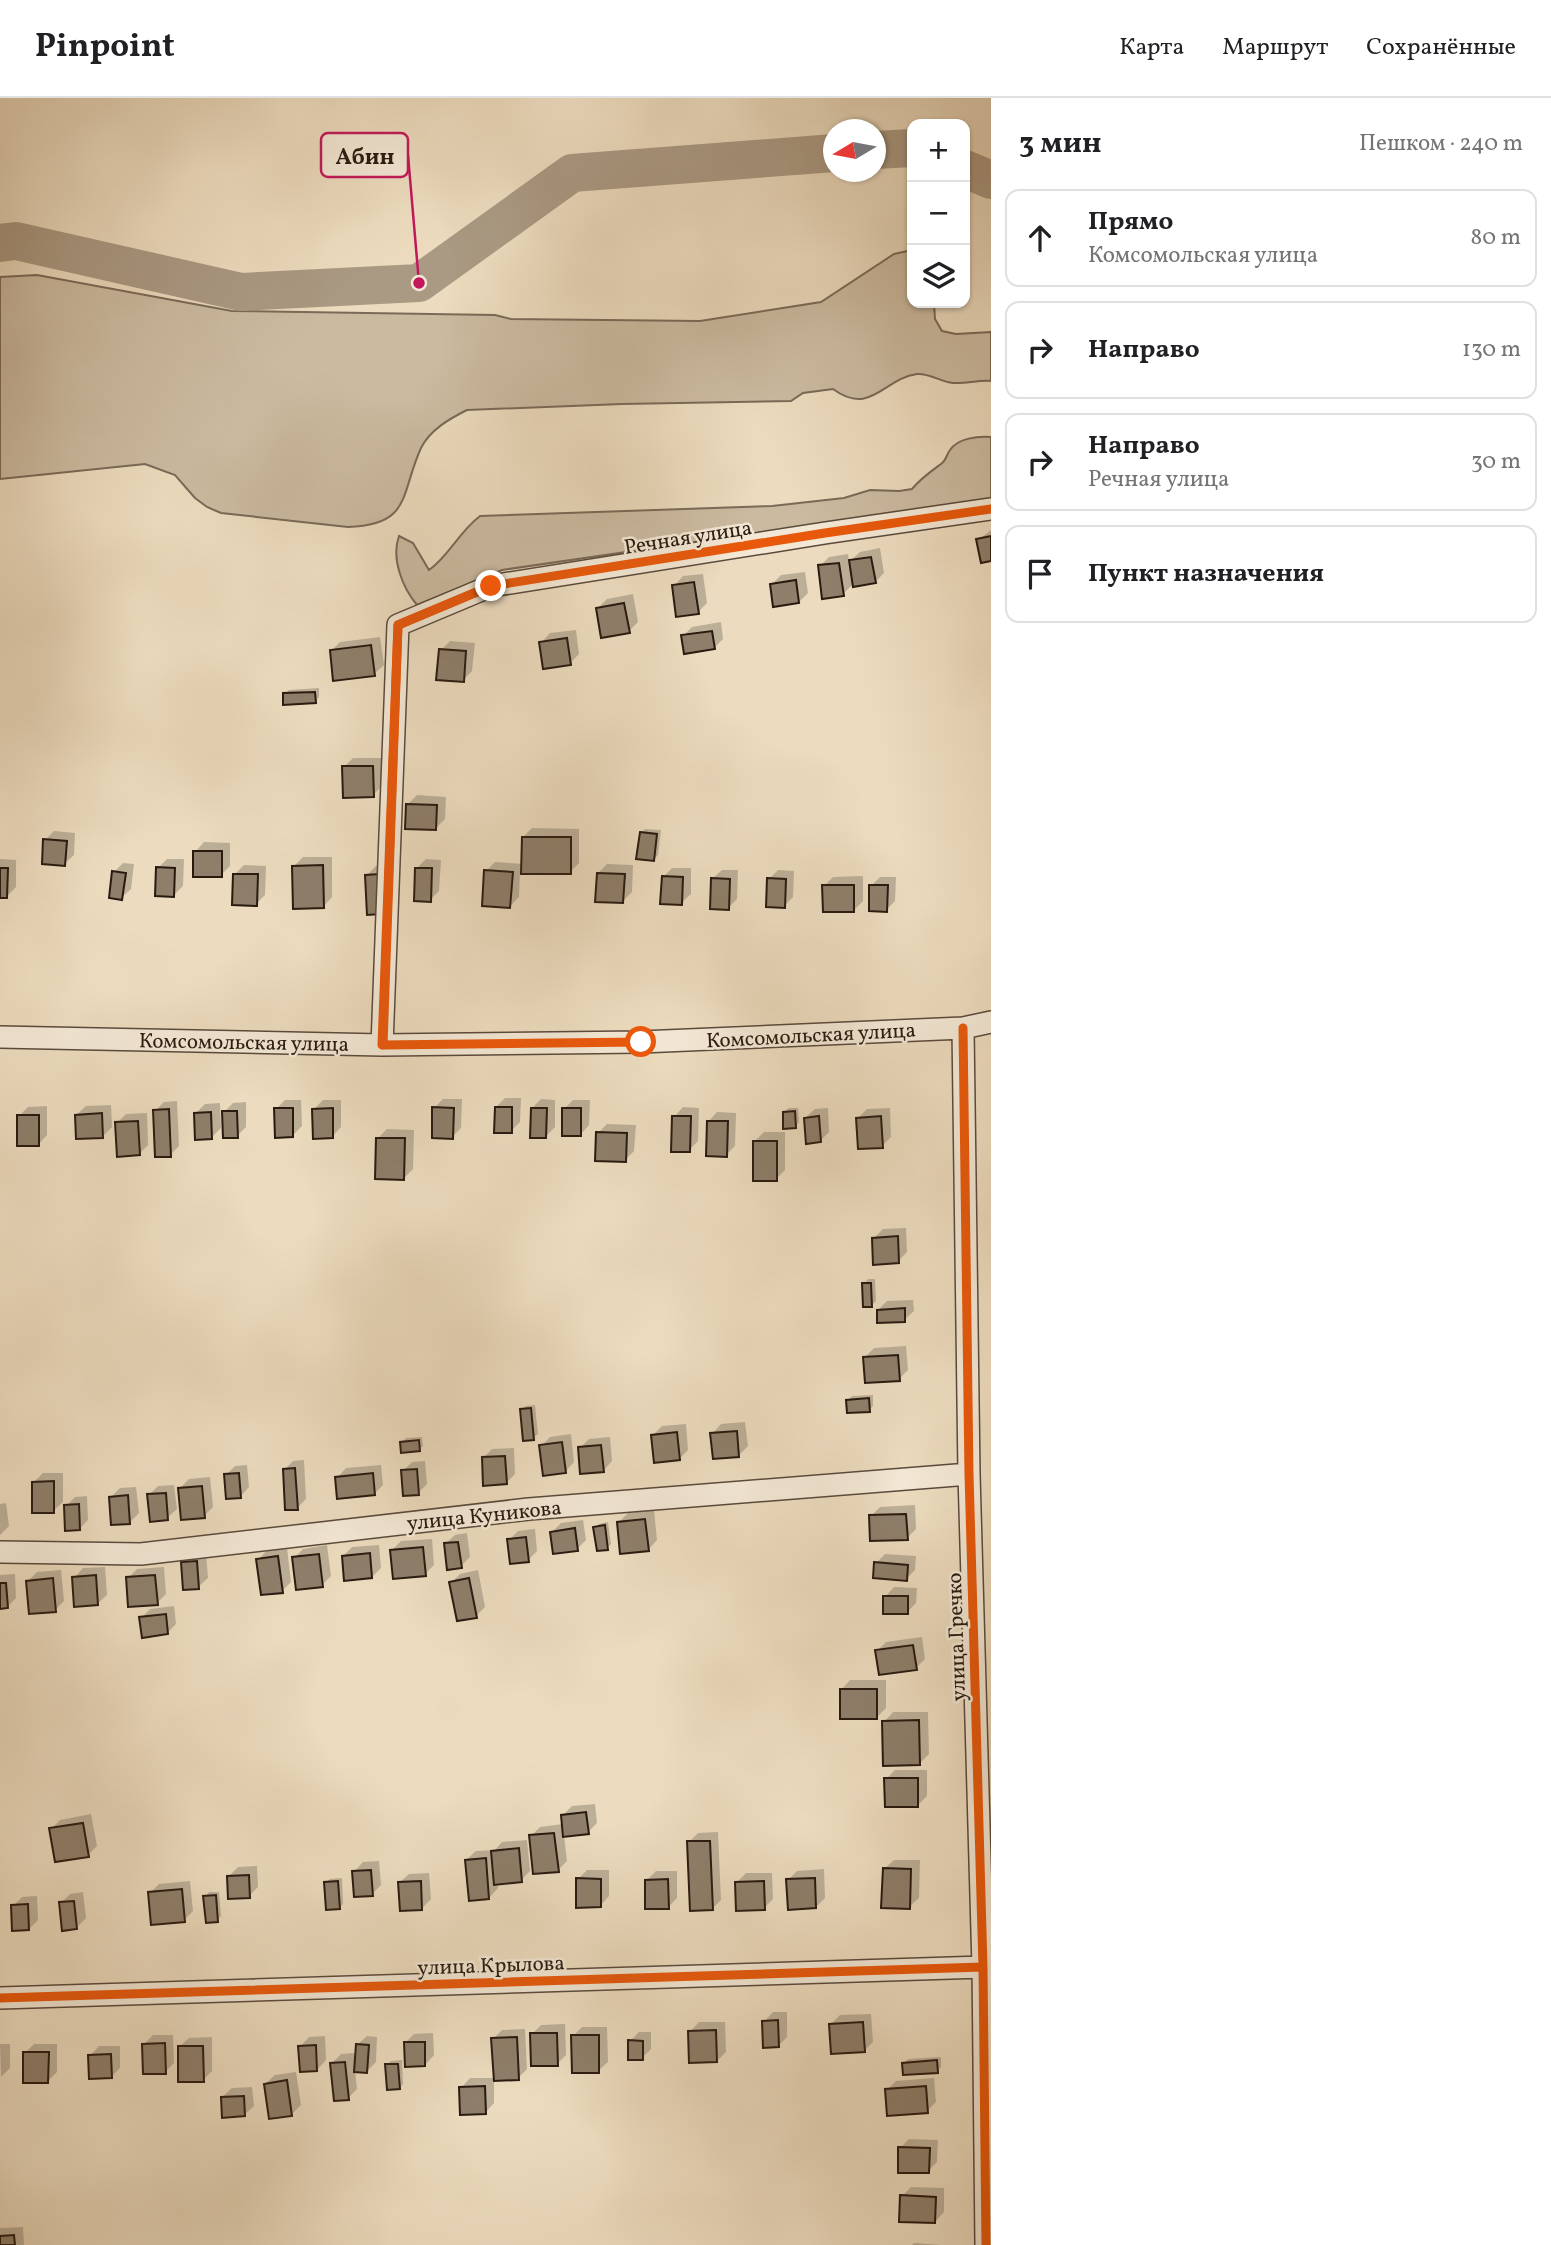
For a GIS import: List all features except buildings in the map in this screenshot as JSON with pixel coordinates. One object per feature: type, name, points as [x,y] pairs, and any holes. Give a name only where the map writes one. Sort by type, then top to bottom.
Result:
[{"type":"street","name":"Речная улица","points":[[383,1045],[398,625],[491,586],[991,509]]},
{"type":"street","name":"Комсомольская улица","points":[[0,1037],[383,1045],[641,1042],[963,1028],[991,1022]]},
{"type":"street","name":"улица Гречко","points":[[963,1028],[969,1474],[983,1967],[986,2245]]},
{"type":"street","name":"улица Куникова","points":[[0,1552],[141,1553],[529,1509],[969,1474]]},
{"type":"street","name":"улица Крылова","points":[[0,1998],[983,1967]]},
{"type":"shaded area","points":[[907,251],[907,308],[934,308],[935,319],[942,331],[956,334],[991,332],[991,381],[953,383],[917,374],[905,377],[868,398],[858,399],[846,397],[833,389],[803,393],[791,401],[467,410],[453,417],[429,436],[414,465],[401,504],[394,513],[369,525],[348,527],[221,513],[195,498],[175,475],[145,464],[0,479],[0,277],[37,275],[232,311],[700,321],[821,302],[894,254]]},
{"type":"shaded area","points":[[991,437],[991,499],[502,570],[417,605],[407,590],[397,563],[399,536],[413,543],[429,570],[480,516],[772,506],[844,498],[870,490],[912,489],[943,462],[958,443]]},
{"type":"waterway","points":[[886,149],[907,148]]},
{"type":"waterway","points":[[0,243],[16,241],[241,292],[419,283],[572,173],[823,154]]},
{"type":"waterway","points":[[970,171],[991,180]]},
{"type":"cycle path","points":[[382,1045],[398,625],[491,586],[991,509]]},
{"type":"cycle path","points":[[963,1028],[969,1474],[983,1967],[986,2245]]},
{"type":"cycle path","points":[[0,1998],[983,1967]]},
{"type":"place","name":"Абин","points":[[419,283]]},
{"type":"route","points":[[491,586],[398,625],[383,1045],[641,1042]]}]
